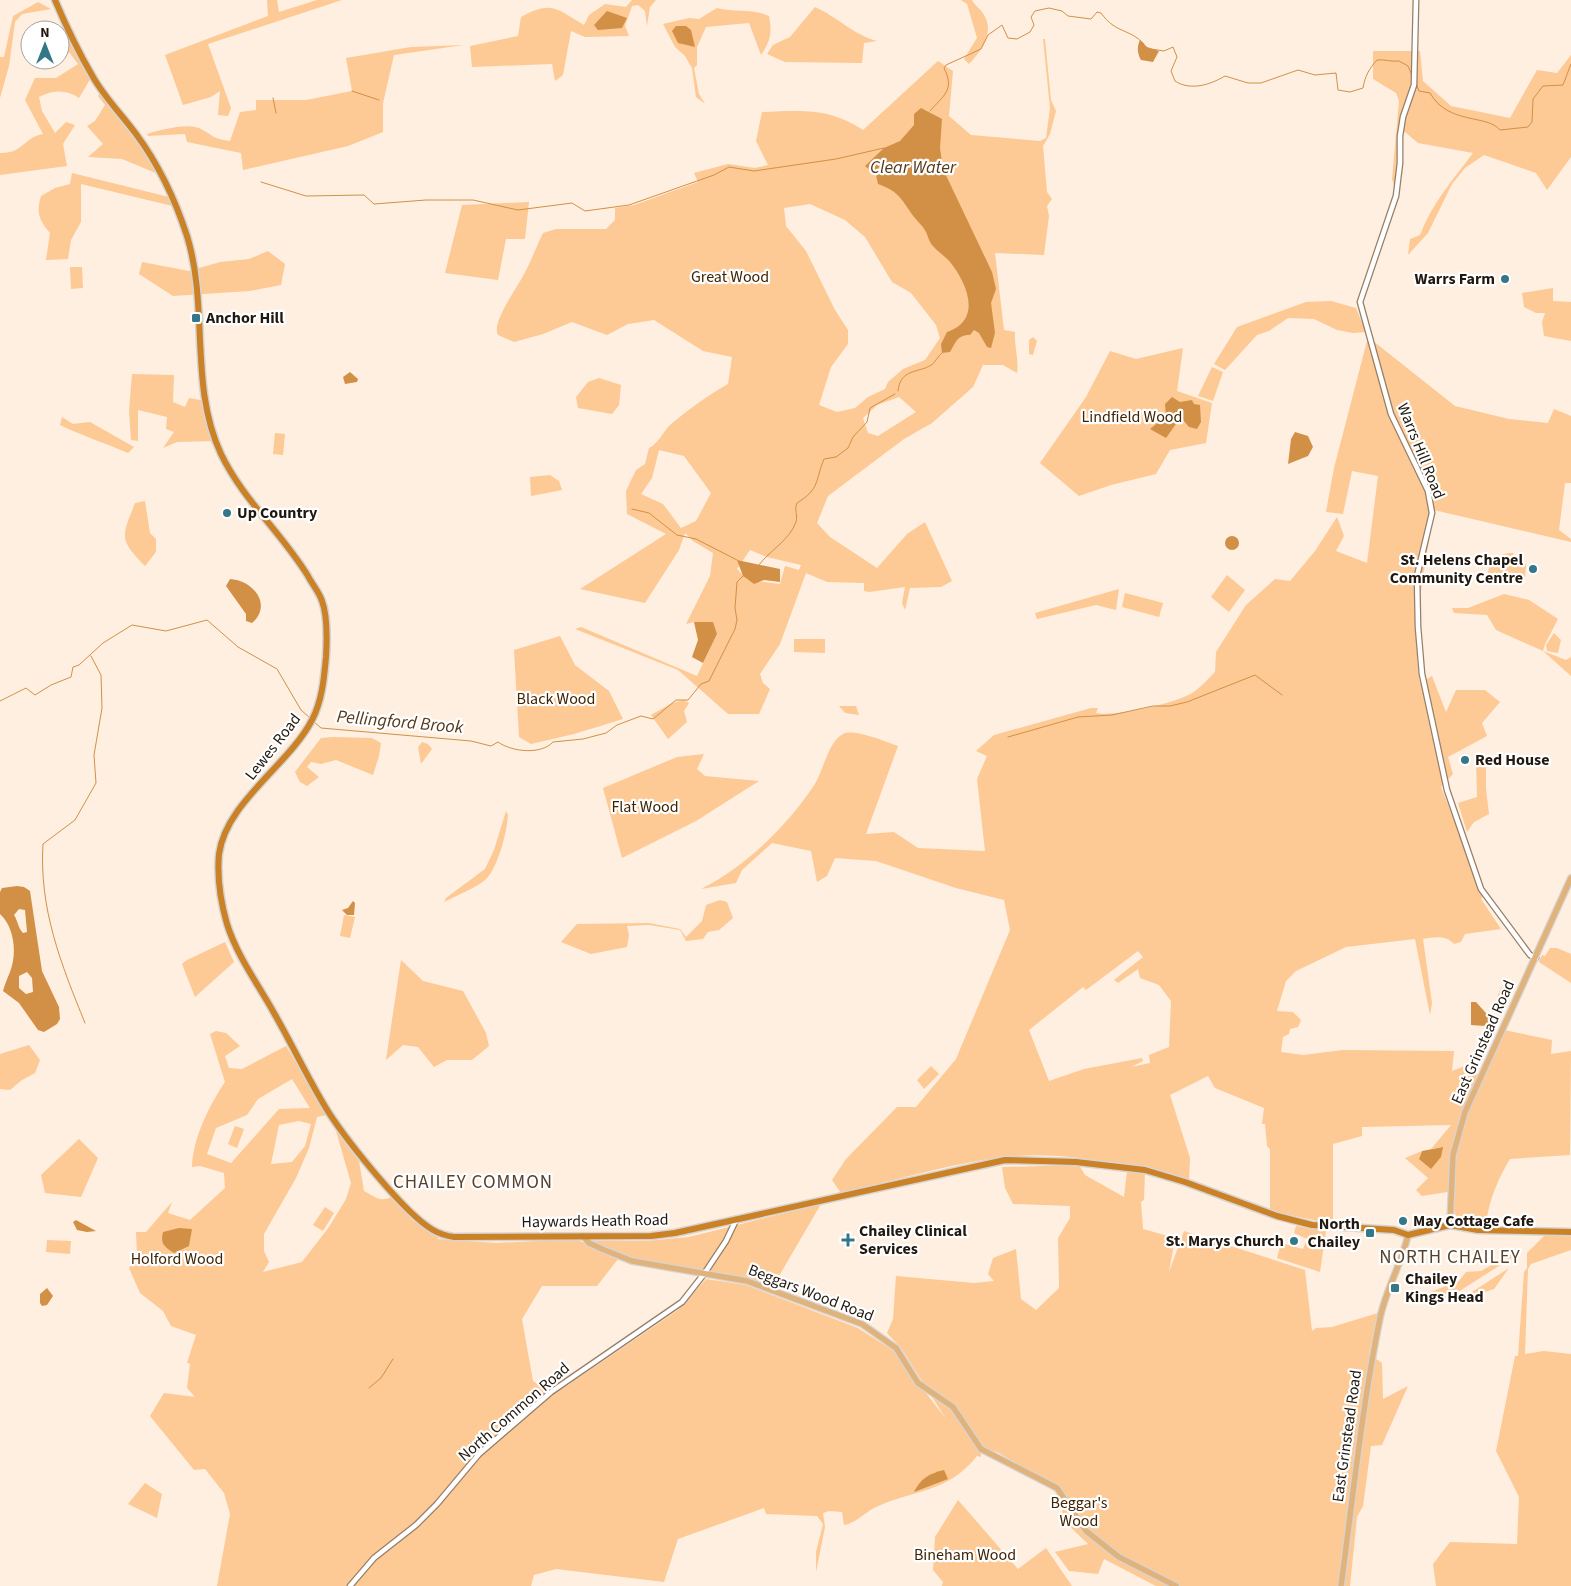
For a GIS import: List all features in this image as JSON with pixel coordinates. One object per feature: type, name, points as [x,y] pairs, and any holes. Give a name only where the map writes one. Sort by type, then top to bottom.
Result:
[{"type":"highway","name":"Lewes Road","points":[[55,0],[92,76],[136,134],[163,176],[173,198],[188,240],[196,274],[203,382],[209,421],[220,452],[239,486],[295,555],[323,601],[327,648],[323,687],[315,715],[282,761],[244,803],[223,838],[220,853],[221,896],[234,942]]},
{"type":"highway","name":"Haywards Heath Road","points":[[234,942],[330,1115],[410,1212],[423,1223],[444,1235],[454,1237],[651,1236],[736,1220],[997,1161],[1076,1162],[1144,1170],[1185,1182],[1277,1216],[1306,1224],[1394,1230],[1408,1235]]},
{"type":"highway","points":[[1408,1235],[1450,1225],[1478,1230],[1571,1232]]},
{"type":"main road","name":"East Grinstead Road","points":[[1450,1225],[1455,1143],[1465,1112],[1571,878]]},
{"type":"main road","name":"East Grinstead Road","points":[[1341,1586],[1371,1366],[1384,1303],[1405,1249],[1408,1235]]},
{"type":"main road","name":"Beggars Wood Road","points":[[583,1236],[589,1243],[627,1259],[747,1281],[862,1324],[880,1334],[896,1348],[918,1383],[954,1407],[981,1449],[1057,1488],[1086,1531],[1119,1557],[1176,1586]]},
{"type":"street","name":"Warrs Hill Road","points":[[1416,0],[1413,55],[1414,84],[1403,117],[1400,136],[1400,163],[1391,214],[1360,302],[1391,414],[1428,491],[1432,513],[1417,576],[1418,627],[1422,674],[1453,814],[1480,889],[1530,955],[1536,958]]},
{"type":"street","name":"North Common Road","points":[[350,1586],[374,1558],[432,1509],[479,1454],[551,1392],[673,1310],[691,1293],[726,1241],[736,1220]]},
{"type":"green space","points":[[267,0],[277,0],[279,12],[317,0],[342,0],[208,44],[231,108],[228,116],[218,115],[220,91],[211,97],[183,105],[165,55],[268,16]]},
{"type":"green space","points":[[632,0],[656,0],[650,7],[647,26],[645,11],[638,5],[632,6],[625,26],[629,36],[585,37],[571,31],[563,75],[555,81],[552,64],[472,67],[470,46],[518,36],[521,17],[531,12],[547,8],[554,9],[584,25],[589,15],[605,4],[626,7]]},
{"type":"green space","points":[[961,0],[972,0],[984,15],[988,28],[982,48],[969,64],[964,59],[977,38],[967,4]]},
{"type":"green space","points":[[38,2],[51,9],[22,14],[15,22],[9,66],[0,98],[0,57],[4,57],[13,16]]},
{"type":"green space","points":[[815,7],[861,35],[877,41],[864,43],[862,63],[785,62],[767,54],[773,45],[790,37]]},
{"type":"green space","points":[[717,8],[756,12],[769,16],[770,36],[761,55],[749,23],[706,27],[697,47],[697,65],[694,68],[699,94],[705,104],[696,97],[692,68],[685,56],[675,47],[663,24],[689,18],[699,19]]},
{"type":"green space","points":[[70,35],[92,76],[79,98],[64,92],[49,93],[39,97],[42,111],[55,133],[66,122],[75,125],[63,144],[67,166],[0,175],[0,153],[14,151],[32,138],[43,134],[25,100],[35,78],[56,78],[78,64],[70,53]]},
{"type":"green space","name":"Great Wood","points":[[1043,39],[1045,39],[1051,100],[1056,111],[1050,134],[1043,146],[1047,192],[1052,199],[1047,206],[1049,216],[1044,255],[995,253],[1004,330],[1015,332],[1017,373],[1003,365],[983,365],[973,387],[932,423],[904,439],[828,496],[817,523],[830,537],[877,568],[907,534],[925,522],[952,581],[941,587],[910,588],[905,610],[902,603],[905,587],[869,592],[864,591],[864,583],[827,582],[806,573],[780,644],[760,674],[763,683],[770,689],[759,714],[728,714],[678,670],[575,629],[581,627],[697,676],[717,634],[694,622],[686,624],[710,576],[713,553],[693,541],[685,533],[679,550],[645,603],[580,589],[666,534],[627,514],[626,491],[636,470],[645,464],[649,448],[658,441],[670,425],[698,403],[728,384],[732,357],[703,351],[654,320],[628,324],[607,335],[572,322],[543,334],[514,342],[498,335],[498,322],[501,314],[526,271],[543,233],[556,229],[606,229],[615,220],[615,208],[634,205],[698,182],[694,173],[728,164],[755,168],[768,165],[756,141],[762,112],[802,111],[826,114],[838,117],[863,130],[938,61],[953,71],[949,116],[971,135],[1040,141],[1046,138],[1050,108]],"holes":[[[810,204],[845,220],[865,237],[892,282],[911,293],[936,325],[940,338],[925,360],[903,369],[888,382],[885,389],[868,397],[855,408],[837,412],[819,405],[831,367],[848,344],[848,330],[835,310],[806,251],[786,226],[784,208]],[[899,397],[916,412],[878,436],[868,433],[863,418],[877,405]],[[659,450],[684,456],[711,493],[696,521],[681,528],[663,504],[641,494],[652,478]],[[750,550],[767,557],[801,565],[799,570],[785,566],[780,584],[748,580],[737,569]]]},
{"type":"green space","points":[[464,45],[394,55],[383,103],[383,132],[348,146],[243,170],[241,153],[187,142],[185,134],[148,136],[147,134],[174,127],[189,126],[201,129],[216,138],[230,141],[240,112],[256,110],[256,100],[306,100],[352,91],[346,58],[411,47]]},
{"type":"green space","points":[[1373,51],[1420,51],[1423,81],[1451,106],[1510,118],[1537,70],[1557,73],[1571,55],[1571,157],[1547,190],[1536,173],[1484,155],[1465,168],[1452,184],[1428,233],[1408,255],[1410,239],[1420,235],[1437,202],[1473,153],[1418,143],[1405,132],[1399,134],[1395,189],[1392,179],[1399,101],[1396,93],[1373,79]]},
{"type":"green space","points":[[101,90],[163,176],[122,159],[88,157],[103,144],[87,126],[95,121],[105,105],[98,96]]},
{"type":"green space","points":[[72,173],[173,198],[177,207],[81,184],[81,222],[71,240],[68,259],[46,260],[50,233],[43,224],[39,212],[41,196],[55,188],[70,184]]},
{"type":"green space","points":[[529,202],[525,239],[506,239],[498,280],[445,273],[462,205]]},
{"type":"green space","points":[[268,251],[285,264],[281,285],[250,291],[173,296],[139,274],[142,262],[189,271],[220,262],[249,259]]},
{"type":"green space","points":[[70,267],[82,267],[83,288],[71,289]]},
{"type":"green space","points":[[1553,288],[1553,301],[1571,302],[1571,341],[1544,336],[1542,322],[1545,313],[1536,313],[1524,307],[1522,293]]},
{"type":"green space","points":[[1331,301],[1356,308],[1366,332],[1353,333],[1337,330],[1314,319],[1288,318],[1269,331],[1257,335],[1225,370],[1214,364],[1237,327],[1306,302]]},
{"type":"green space","points":[[1033,337],[1037,341],[1033,355],[1029,354],[1029,340]]},
{"type":"green space","points":[[1368,337],[1455,406],[1509,419],[1548,423],[1554,409],[1571,416],[1571,483],[1565,483],[1559,530],[1571,539],[1571,542],[1434,510],[1420,596],[1417,662],[1420,683],[1432,676],[1446,712],[1456,690],[1485,690],[1500,702],[1482,723],[1487,736],[1448,757],[1453,774],[1441,787],[1484,895],[1481,899],[1501,929],[1465,934],[1461,942],[1454,944],[1444,938],[1423,939],[1432,1003],[1430,1015],[1415,939],[1346,947],[1296,971],[1286,981],[1277,1011],[1293,1012],[1301,1020],[1298,1027],[1290,1029],[1289,1034],[1283,1037],[1281,1052],[1303,1055],[1343,1050],[1454,1051],[1452,1071],[1467,1065],[1482,1078],[1504,1030],[1552,1040],[1551,1054],[1571,1051],[1570,1155],[1510,1159],[1494,1191],[1486,1225],[1458,1223],[1454,1210],[1454,1191],[1422,1196],[1416,1190],[1428,1178],[1405,1158],[1422,1151],[1419,1159],[1442,1147],[1431,1149],[1451,1125],[1362,1127],[1362,1136],[1333,1144],[1333,1224],[1270,1211],[1270,1149],[1267,1146],[1265,1124],[1262,1124],[1264,1108],[1215,1088],[1208,1076],[1170,1095],[1190,1158],[1189,1181],[1098,1161],[1028,1155],[964,1163],[841,1193],[832,1180],[846,1159],[897,1107],[916,1107],[956,1059],[1010,930],[1004,900],[956,888],[876,861],[835,858],[827,876],[817,882],[811,851],[772,843],[742,870],[736,883],[701,889],[734,869],[777,831],[817,781],[833,743],[843,734],[848,733],[870,736],[898,746],[866,834],[894,832],[918,848],[985,851],[977,779],[987,756],[976,751],[994,735],[1091,708],[1098,708],[1096,713],[1105,714],[1147,708],[1176,700],[1195,691],[1215,672],[1216,652],[1246,605],[1275,579],[1290,581],[1315,551],[1337,517],[1344,536],[1336,551],[1367,563],[1378,476],[1352,471],[1343,514],[1326,512],[1334,468]],"holes":[[[1138,951],[1143,957],[1114,980],[1118,983],[1138,969],[1140,978],[1159,985],[1171,1001],[1169,1047],[1149,1055],[1150,1063],[1131,1067],[1143,1061],[1142,1058],[1084,1069],[1049,1081],[1029,1030],[1083,987],[1086,990]]]},
{"type":"green space","name":"Lindfield Wood","points":[[1183,348],[1177,391],[1212,403],[1206,443],[1170,450],[1156,474],[1111,485],[1079,496],[1040,463],[1086,397],[1110,351],[1136,359]]},
{"type":"green space","points":[[1212,367],[1223,372],[1213,401],[1198,396]]},
{"type":"green space","points":[[132,374],[174,375],[173,402],[185,407],[189,398],[206,401],[215,441],[177,442],[163,448],[174,432],[166,429],[167,417],[138,410],[138,441],[131,440],[129,411]]},
{"type":"green space","points":[[599,378],[621,385],[619,405],[612,414],[578,408],[576,397],[588,382]]},
{"type":"green space","points":[[62,417],[73,424],[90,422],[134,447],[128,453],[77,433],[60,425]]},
{"type":"green space","points":[[275,433],[285,434],[283,455],[273,454]]},
{"type":"green space","points":[[550,475],[559,481],[562,490],[531,496],[530,477]]},
{"type":"green space","points":[[145,501],[150,533],[156,539],[156,552],[145,566],[130,549],[125,537],[125,530],[135,503]]},
{"type":"green space","points":[[1513,553],[1516,560],[1526,564],[1525,578],[1504,573],[1488,576],[1492,562],[1498,556]]},
{"type":"green space","points":[[1227,575],[1245,590],[1229,612],[1211,597]]},
{"type":"green space","points":[[1119,589],[1116,610],[1096,605],[1037,619],[1035,613]]},
{"type":"green space","points":[[1125,593],[1163,603],[1159,617],[1122,607]]},
{"type":"green space","points":[[1504,594],[1529,600],[1558,619],[1543,651],[1496,630],[1487,615],[1454,613],[1452,608],[1468,608]]},
{"type":"green space","points":[[1554,633],[1561,640],[1558,653],[1547,651],[1546,645]]},
{"type":"green space","name":"Black Wood","points":[[560,636],[575,665],[609,691],[623,719],[574,734],[531,744],[519,737],[514,650]]},
{"type":"green space","points":[[794,639],[825,639],[825,653],[794,652]]},
{"type":"green space","points":[[1543,651],[1566,660],[1571,657],[1571,676]]},
{"type":"green space","points":[[684,700],[689,703],[684,711],[687,722],[668,739],[651,715],[672,703]]},
{"type":"green space","points":[[839,706],[856,706],[859,715],[845,713]]},
{"type":"green space","points":[[321,738],[372,738],[381,743],[373,775],[336,760],[321,764],[311,762],[307,767],[319,777],[307,786],[300,782],[295,772]]},
{"type":"green space","points":[[422,742],[428,744],[432,749],[421,764],[418,747]]},
{"type":"green space","name":"Flat Wood","points":[[704,754],[697,769],[705,776],[759,781],[696,821],[622,858],[603,788],[677,757]]},
{"type":"green space","points":[[1486,759],[1486,789],[1489,814],[1474,822],[1467,832],[1458,803],[1477,797],[1476,762]]},
{"type":"green space","points":[[506,811],[508,815],[504,840],[490,875],[476,886],[444,902],[446,898],[485,869],[494,850]]},
{"type":"green space","points":[[720,900],[727,902],[733,918],[719,930],[708,932],[703,939],[686,941],[680,930],[649,925],[627,926],[629,935],[627,947],[591,954],[561,942],[577,924],[649,923],[680,929],[686,937],[702,921],[706,905]]},
{"type":"green space","points":[[344,915],[355,917],[350,938],[340,936]]},
{"type":"green space","points":[[225,942],[234,962],[195,997],[182,964]]},
{"type":"green space","points":[[1550,948],[1557,948],[1571,954],[1571,983],[1539,962],[1542,955],[1545,956]]},
{"type":"green space","points":[[401,960],[423,981],[463,991],[486,1033],[489,1046],[472,1060],[447,1060],[434,1067],[418,1047],[403,1045],[386,1060]]},
{"type":"green space","points":[[1501,987],[1511,992],[1504,1007],[1495,1003]]},
{"type":"green space","points":[[216,1031],[226,1033],[240,1046],[225,1056],[229,1068],[242,1069],[286,1046],[327,1115],[317,1117],[309,1148],[296,1178],[264,1234],[264,1251],[269,1262],[263,1272],[302,1262],[329,1227],[346,1199],[351,1183],[336,1131],[359,1161],[364,1191],[381,1199],[393,1196],[412,1220],[441,1236],[437,1239],[496,1243],[576,1239],[618,1259],[597,1286],[542,1286],[522,1319],[533,1381],[545,1389],[562,1389],[678,1310],[706,1279],[746,1285],[858,1328],[894,1351],[946,1419],[901,1348],[887,1333],[893,1319],[896,1276],[974,1283],[994,1281],[988,1274],[993,1258],[1016,1249],[1021,1299],[1036,1310],[1059,1288],[1058,1238],[1070,1218],[1070,1206],[1013,1204],[1005,1188],[1002,1167],[1079,1165],[1085,1175],[1124,1197],[1127,1171],[1145,1172],[1144,1200],[1141,1202],[1143,1229],[1175,1238],[1169,1272],[1184,1231],[1305,1270],[1312,1331],[1316,1328],[1332,1327],[1378,1313],[1369,1354],[1382,1363],[1383,1399],[1408,1386],[1382,1445],[1371,1446],[1363,1506],[1357,1517],[1350,1586],[1156,1586],[1104,1559],[1098,1574],[1069,1571],[1055,1552],[1088,1544],[1063,1520],[1060,1488],[997,1452],[981,1449],[981,1457],[977,1456],[966,1468],[942,1484],[888,1502],[848,1524],[844,1525],[842,1512],[829,1511],[823,1513],[825,1527],[816,1572],[816,1552],[823,1524],[817,1516],[766,1514],[764,1508],[678,1539],[664,1582],[556,1569],[534,1575],[531,1586],[217,1586],[230,1514],[224,1493],[205,1469],[194,1470],[150,1416],[164,1393],[195,1397],[187,1388],[190,1364],[187,1363],[196,1335],[171,1326],[163,1311],[140,1293],[129,1268],[137,1254],[136,1232],[146,1232],[172,1202],[168,1213],[190,1220],[225,1188],[224,1173],[200,1166],[192,1167],[195,1145],[203,1123],[213,1101],[225,1082],[210,1034]],"holes":[[[292,1079],[310,1108],[279,1109],[231,1163],[207,1154],[216,1128],[247,1115],[258,1099]],[[299,1121],[311,1124],[305,1146],[292,1162],[271,1164],[279,1125]]]},
{"type":"green space","points":[[29,1045],[40,1060],[35,1073],[22,1080],[10,1090],[0,1089],[0,1054]]},
{"type":"green space","points":[[931,1066],[939,1074],[924,1089],[917,1080]]},
{"type":"green space","points":[[235,1126],[244,1129],[237,1148],[228,1144]]},
{"type":"green space","points":[[79,1139],[98,1158],[81,1197],[45,1193],[41,1175]]},
{"type":"green space","points":[[821,1204],[772,1288],[745,1277],[680,1268],[632,1258],[589,1241],[647,1241],[689,1237]]},
{"type":"green space","points":[[325,1207],[334,1213],[323,1231],[313,1225]]},
{"type":"green space","points":[[1296,1226],[1326,1231],[1320,1272],[1277,1258],[1281,1243],[1303,1249],[1307,1239],[1294,1233]]},
{"type":"green space","points":[[1546,1234],[1571,1235],[1571,1250],[1531,1264],[1528,1269],[1525,1354],[1544,1351],[1571,1354],[1571,1586],[1436,1586],[1433,1564],[1450,1542],[1517,1544],[1519,1497],[1496,1451],[1515,1356],[1518,1356],[1527,1253]]},
{"type":"green space","points":[[47,1240],[71,1241],[70,1254],[46,1252]]},
{"type":"green space","points":[[1511,1254],[1513,1257],[1458,1292],[1453,1291],[1449,1296],[1436,1301],[1428,1293],[1459,1281],[1466,1272],[1481,1271]]},
{"type":"green space","points":[[1509,1268],[1494,1289],[1470,1297],[1469,1294]]},
{"type":"green space","points":[[145,1483],[162,1494],[157,1518],[128,1504]]},
{"type":"green space","name":"Bineham Wood","points":[[958,1500],[1018,1569],[1046,1548],[1072,1586],[942,1586],[943,1582],[933,1570],[935,1537]]},
{"type":"water","points":[[607,11],[627,18],[622,28],[598,30],[594,25]]},
{"type":"water","points":[[676,26],[686,26],[691,30],[695,47],[678,43],[672,31]]},
{"type":"water","points":[[1140,40],[1147,47],[1159,51],[1153,62],[1141,60],[1138,50]]},
{"type":"water","name":"Clear Water","points":[[921,108],[942,119],[940,148],[943,169],[992,272],[996,289],[991,303],[995,333],[991,348],[987,347],[979,333],[974,330],[970,335],[962,336],[950,352],[942,353],[941,344],[947,332],[958,326],[965,319],[968,310],[966,290],[962,280],[948,260],[932,244],[925,230],[903,201],[896,193],[878,184],[876,175],[865,166],[884,148],[900,141],[914,125],[914,114]]},
{"type":"water","points":[[350,372],[358,379],[357,382],[345,384],[343,377]]},
{"type":"water","points":[[1172,397],[1180,402],[1192,400],[1194,404],[1200,405],[1201,422],[1197,429],[1189,427],[1183,420],[1178,421],[1166,438],[1150,429],[1166,416],[1165,404]]},
{"type":"water","points":[[1295,432],[1308,436],[1313,447],[1308,456],[1288,464],[1291,439]]},
{"type":"water","points":[[1229,536],[1235,536],[1239,543],[1235,550],[1229,550],[1225,546],[1225,540]]},
{"type":"water","points":[[737,560],[780,569],[780,582],[764,580],[754,584],[743,576]]},
{"type":"water","points":[[230,579],[246,584],[258,595],[261,609],[252,623],[246,621],[246,614],[226,586]]},
{"type":"water","points":[[694,622],[713,622],[717,634],[703,663],[692,657],[698,640]]},
{"type":"water","points":[[17,886],[24,887],[30,891],[42,971],[59,1007],[60,1019],[57,1024],[44,1032],[38,1030],[19,1003],[3,991],[12,965],[14,949],[9,926],[0,914],[0,892],[2,888]],"holes":[[[19,909],[25,910],[27,932],[23,933],[21,931],[14,915]],[[27,972],[32,978],[33,992],[26,994],[19,988],[19,976]]]},
{"type":"water","points":[[353,901],[355,903],[354,915],[347,915],[342,910],[348,908]]},
{"type":"water","points":[[1471,1002],[1476,1002],[1494,1022],[1485,1026],[1471,1025]]},
{"type":"water","points":[[1443,1147],[1441,1157],[1431,1169],[1419,1159],[1422,1151]]},
{"type":"water","points":[[76,1220],[96,1231],[77,1230],[73,1222]]},
{"type":"water","points":[[179,1228],[192,1229],[189,1246],[174,1253],[164,1244],[162,1236],[163,1232]]},
{"type":"water","points":[[47,1288],[53,1296],[47,1305],[42,1306],[40,1294]]},
{"type":"water","points":[[944,1470],[948,1479],[914,1492],[926,1477]]},
{"type":"waterway","name":"Pellingford Brook","points":[[930,111],[948,87],[944,68],[946,65],[981,49],[988,35],[1002,25],[1008,38],[1017,39],[1030,32],[1034,25],[1031,17],[1035,11],[1049,8],[1062,11],[1068,16],[1091,19],[1097,12],[1101,13],[1117,28],[1133,35],[1144,44]]},
{"type":"waterway","name":"Pellingford Brook","points":[[1151,49],[1164,51],[1173,47],[1177,57],[1171,71],[1175,81],[1187,86],[1200,86],[1225,76],[1248,83],[1261,83],[1298,70],[1315,75],[1336,73],[1338,90],[1350,92],[1363,88],[1365,80],[1377,60],[1399,61],[1408,66],[1412,75]]},
{"type":"waterway","name":"Pellingford Brook","points":[[1416,83],[1419,91],[1430,93],[1438,103],[1457,115],[1486,122],[1500,130],[1528,127],[1532,122],[1533,99],[1543,86],[1563,85],[1571,64]]},
{"type":"waterway","points":[[352,91],[379,100]]},
{"type":"waterway","points":[[273,98],[276,113]]},
{"type":"waterway","name":"Pellingford Brook","points":[[261,182],[306,196],[364,195],[374,204],[426,200],[473,200],[518,210],[572,203],[585,211],[629,205],[714,175],[729,167],[754,171],[836,159],[884,148]]},
{"type":"waterway","name":"Pellingford Brook","points":[[898,391],[902,378],[911,372],[931,365],[942,353]]},
{"type":"waterway","name":"Pellingford Brook","points":[[759,565],[793,528],[796,522],[797,503],[813,489],[824,459],[836,457],[848,448],[853,437],[867,422],[870,408],[895,394]]},
{"type":"waterway","points":[[632,509],[649,513],[677,535],[696,539],[737,560]]},
{"type":"waterway","name":"Pellingford Brook","points":[[313,721],[321,728],[471,741],[491,746],[498,742],[511,748],[526,751],[541,749],[553,742],[583,739],[606,733],[617,725],[641,716],[653,719],[676,700],[688,700],[701,684],[709,681],[735,629],[737,620],[735,608],[737,582],[743,576]]},
{"type":"waterway","name":"Pellingford Brook","points":[[0,701],[26,688],[35,695],[51,685],[71,677],[73,667],[79,665],[103,643],[132,625],[166,631],[207,620],[238,647],[277,669],[301,710],[310,718]]},
{"type":"waterway","points":[[85,1023],[60,958],[48,914],[44,891],[43,844],[75,820],[96,783],[94,755],[102,708],[101,675],[91,656]]},
{"type":"waterway","points":[[1008,737],[1078,717],[1112,715],[1153,706],[1170,706],[1187,702],[1255,675],[1282,695]]},
{"type":"waterway","points":[[369,1388],[381,1378],[393,1359]]},
{"type":"place","name":"Warrs Farm","points":[[1505,279]]},
{"type":"place","name":"Anchor Hill","points":[[196,318]]},
{"type":"place","name":"Up Country","points":[[227,513]]},
{"type":"place","name":"St. Helens Chapel Community Centre","points":[[1533,569]]},
{"type":"place","name":"Red House","points":[[1465,760]]},
{"type":"place","name":"May Cottage Cafe","points":[[1403,1221]]},
{"type":"place","name":"North Chailey","points":[[1370,1233]]},
{"type":"place","name":"Chailey Clinical Services","points":[[848,1240]]},
{"type":"place","name":"St. Marys Church","points":[[1294,1241]]},
{"type":"place","name":"Chailey Kings Head","points":[[1395,1288]]},
{"type":"district","name":"CHAILEY COMMON","points":[[473,1182]]},
{"type":"district","name":"NORTH CHAILEY","points":[[1450,1257]]},
{"type":"park label","name":"Holford Wood","points":[[177,1259]]},
{"type":"park label","name":"Beggar's Wood","points":[[1079,1512]]}]
